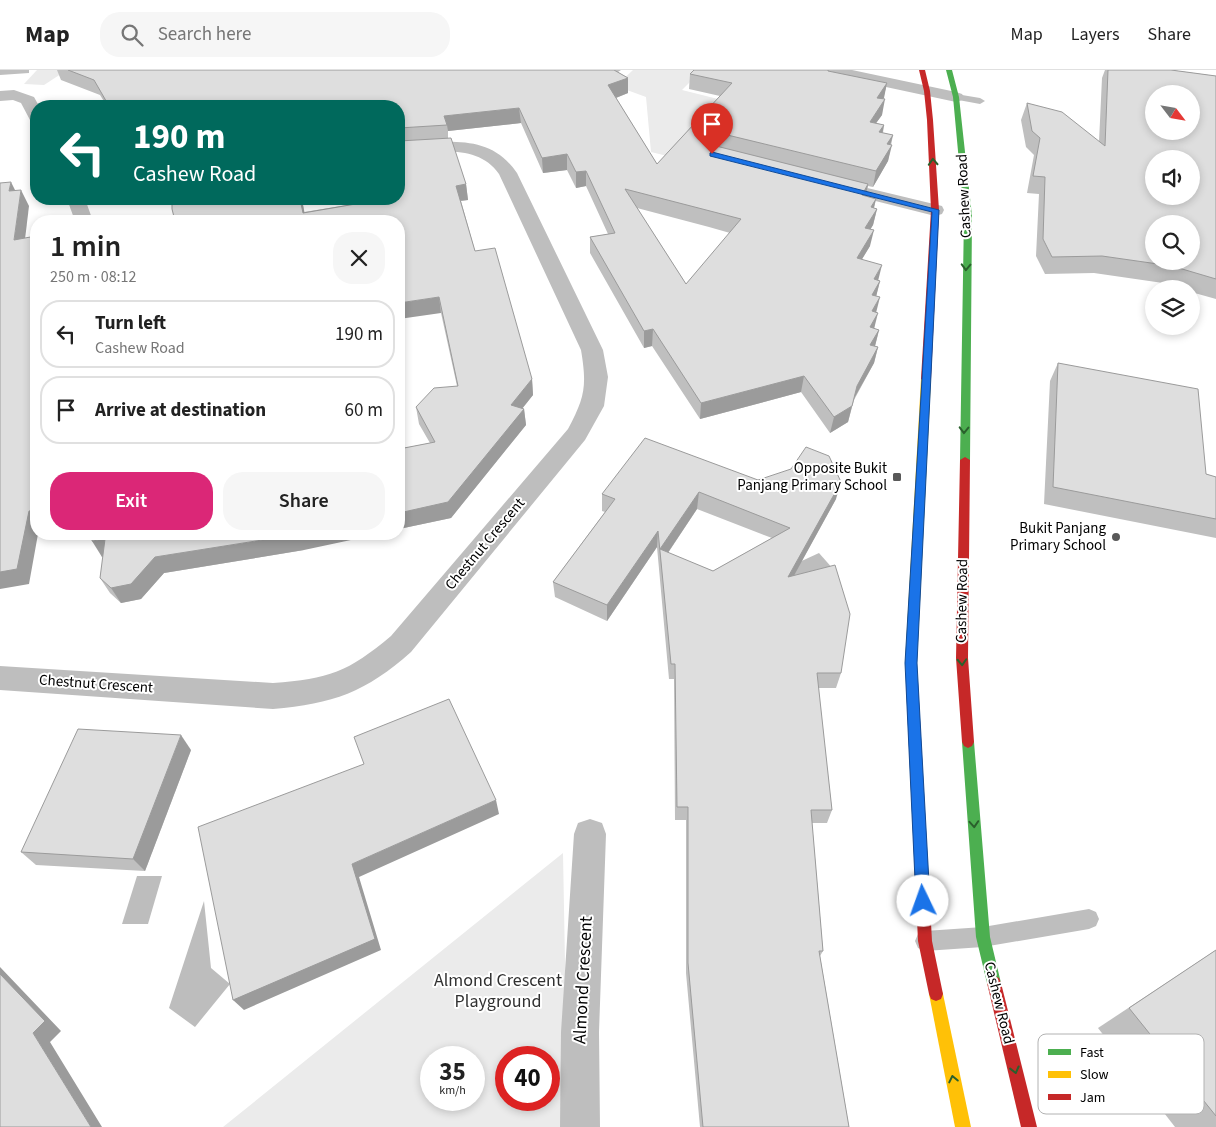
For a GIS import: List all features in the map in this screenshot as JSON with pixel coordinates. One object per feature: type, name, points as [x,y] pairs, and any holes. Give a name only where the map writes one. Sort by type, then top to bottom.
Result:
[{"type":"street","points":[[830,70],[956,97]]},
{"type":"street","name":"Cashew Road","points":[[922,70],[927,91],[936,210],[911,663],[925,941],[963,1127]]},
{"type":"street","name":"Cashew Road","points":[[949,70],[956,97],[968,216],[962,658],[983,937],[1029,1127]]},
{"type":"street","points":[[0,96],[14,95],[28,100],[30,104]]},
{"type":"street","name":"Chestnut Crescent","points":[[0,678],[273,696],[309,694],[344,684],[376,666],[401,644],[576,434],[592,406],[594,396],[597,377],[592,350],[508,173],[496,159],[472,150],[444,145],[405,149]]},
{"type":"street","name":"Cashew Road","points":[[815,180],[936,210]]},
{"type":"street","name":"Almond Crescent","points":[[580,1127],[580,1032],[590,834]]},
{"type":"lane","points":[[956,97],[980,101]]},
{"type":"lane","points":[[925,941],[983,937],[1089,919]]},
{"type":"green space","points":[[37,70],[67,70],[44,85],[24,84]]},
{"type":"green space","points":[[633,70],[702,70],[682,90],[722,100],[700,164],[651,152],[646,97],[616,86]]},
{"type":"green space","name":"Almond Crescent Playground","points":[[563,853],[568,1127],[223,1127]]},
{"type":"shaded area","points":[[819,553],[834,570],[754,583]]},
{"type":"shaded area","points":[[137,876],[162,876],[148,924],[122,924]]},
{"type":"shaded area","points":[[204,901],[211,968],[230,984],[195,1027],[169,1008]]},
{"type":"building","points":[[68,70],[614,70],[628,78],[608,85],[657,164],[732,83],[690,74],[694,70],[828,70],[887,83],[877,98],[885,99],[870,122],[884,125],[879,132],[893,135],[887,144],[892,145],[876,171],[715,132],[708,133],[703,139],[708,144],[868,184],[862,195],[876,199],[871,207],[877,209],[865,228],[874,230],[857,258],[882,265],[874,279],[880,281],[872,295],[880,297],[872,311],[878,313],[870,327],[879,330],[870,345],[878,347],[857,386],[852,406],[834,417],[804,376],[701,403],[653,329],[644,331],[590,237],[615,233],[586,171],[576,172],[567,154],[542,158],[519,108],[444,116],[447,125],[405,128],[405,100],[106,100],[94,80]],"holes":[[[625,189],[741,219],[686,284]]]},
{"type":"building","points":[[1108,70],[1171,70],[1216,76],[1216,279],[1186,270],[1200,270],[1200,215],[1145,215],[1145,262],[1102,256],[1052,257],[1043,239],[1045,177],[1033,176],[1040,138],[1032,131],[1027,103],[1062,112],[1105,146]]},
{"type":"building","points":[[451,138],[466,184],[456,186],[475,251],[495,248],[532,379],[511,405],[524,409],[448,502],[405,512],[405,448],[435,442],[416,407],[434,388],[458,386],[439,297],[405,302],[405,215],[174,215],[172,205],[301,205],[303,213],[350,205],[405,205],[405,141]]},
{"type":"building","points":[[11,182],[9,191],[21,190],[14,240],[30,237],[30,511],[17,569],[0,572],[0,183]]},
{"type":"building","points":[[1058,363],[1198,389],[1206,474],[1216,477],[1216,519],[1053,487]]},
{"type":"building","points":[[645,438],[758,480],[791,469],[806,447],[829,456],[841,482],[788,577],[835,565],[850,614],[841,673],[817,673],[832,810],[811,810],[823,951],[819,951],[849,1127],[703,1127],[688,963],[688,807],[677,807],[675,664],[671,664],[658,531],[607,605],[553,582],[615,499],[602,494]],"holes":[[[699,492],[790,528],[713,571],[660,549]]]},
{"type":"building","points":[[105,540],[262,540],[155,557],[131,584],[111,588],[100,578]]},
{"type":"building","points":[[449,699],[496,800],[352,864],[375,939],[233,1000],[198,827],[364,764],[354,737]]},
{"type":"building","points":[[78,729],[181,735],[133,859],[21,852]]},
{"type":"building","points":[[1216,950],[1216,1116],[1204,1101],[1204,1034],[1150,1034],[1129,1008]]},
{"type":"building","points":[[0,974],[45,1021],[33,1033],[91,1127],[0,1127]]},
{"type":"traffic: fast","points":[[949,70],[956,97],[968,216],[965,460]]},
{"type":"traffic: fast","points":[[968,742],[983,937],[994,983]]},
{"type":"traffic: slow","points":[[912,683],[911,663],[926,379]]},
{"type":"traffic: slow","points":[[936,994],[963,1127]]},
{"type":"traffic: jam","points":[[922,70],[927,91],[930,120],[935,210],[926,379]]},
{"type":"traffic: jam","points":[[965,460],[962,658],[968,742]]},
{"type":"traffic: jam","points":[[912,683],[925,941],[936,994]]},
{"type":"traffic: jam","points":[[994,983],[1029,1127]]},
{"type":"place","name":"Opposite Bukit Panjang Primary School","points":[[897,477]]},
{"type":"place","name":"Bukit Panjang Primary School","points":[[1116,537]]},
{"type":"route","points":[[712,154],[936,210],[926,350],[911,663],[923,901]]}]
